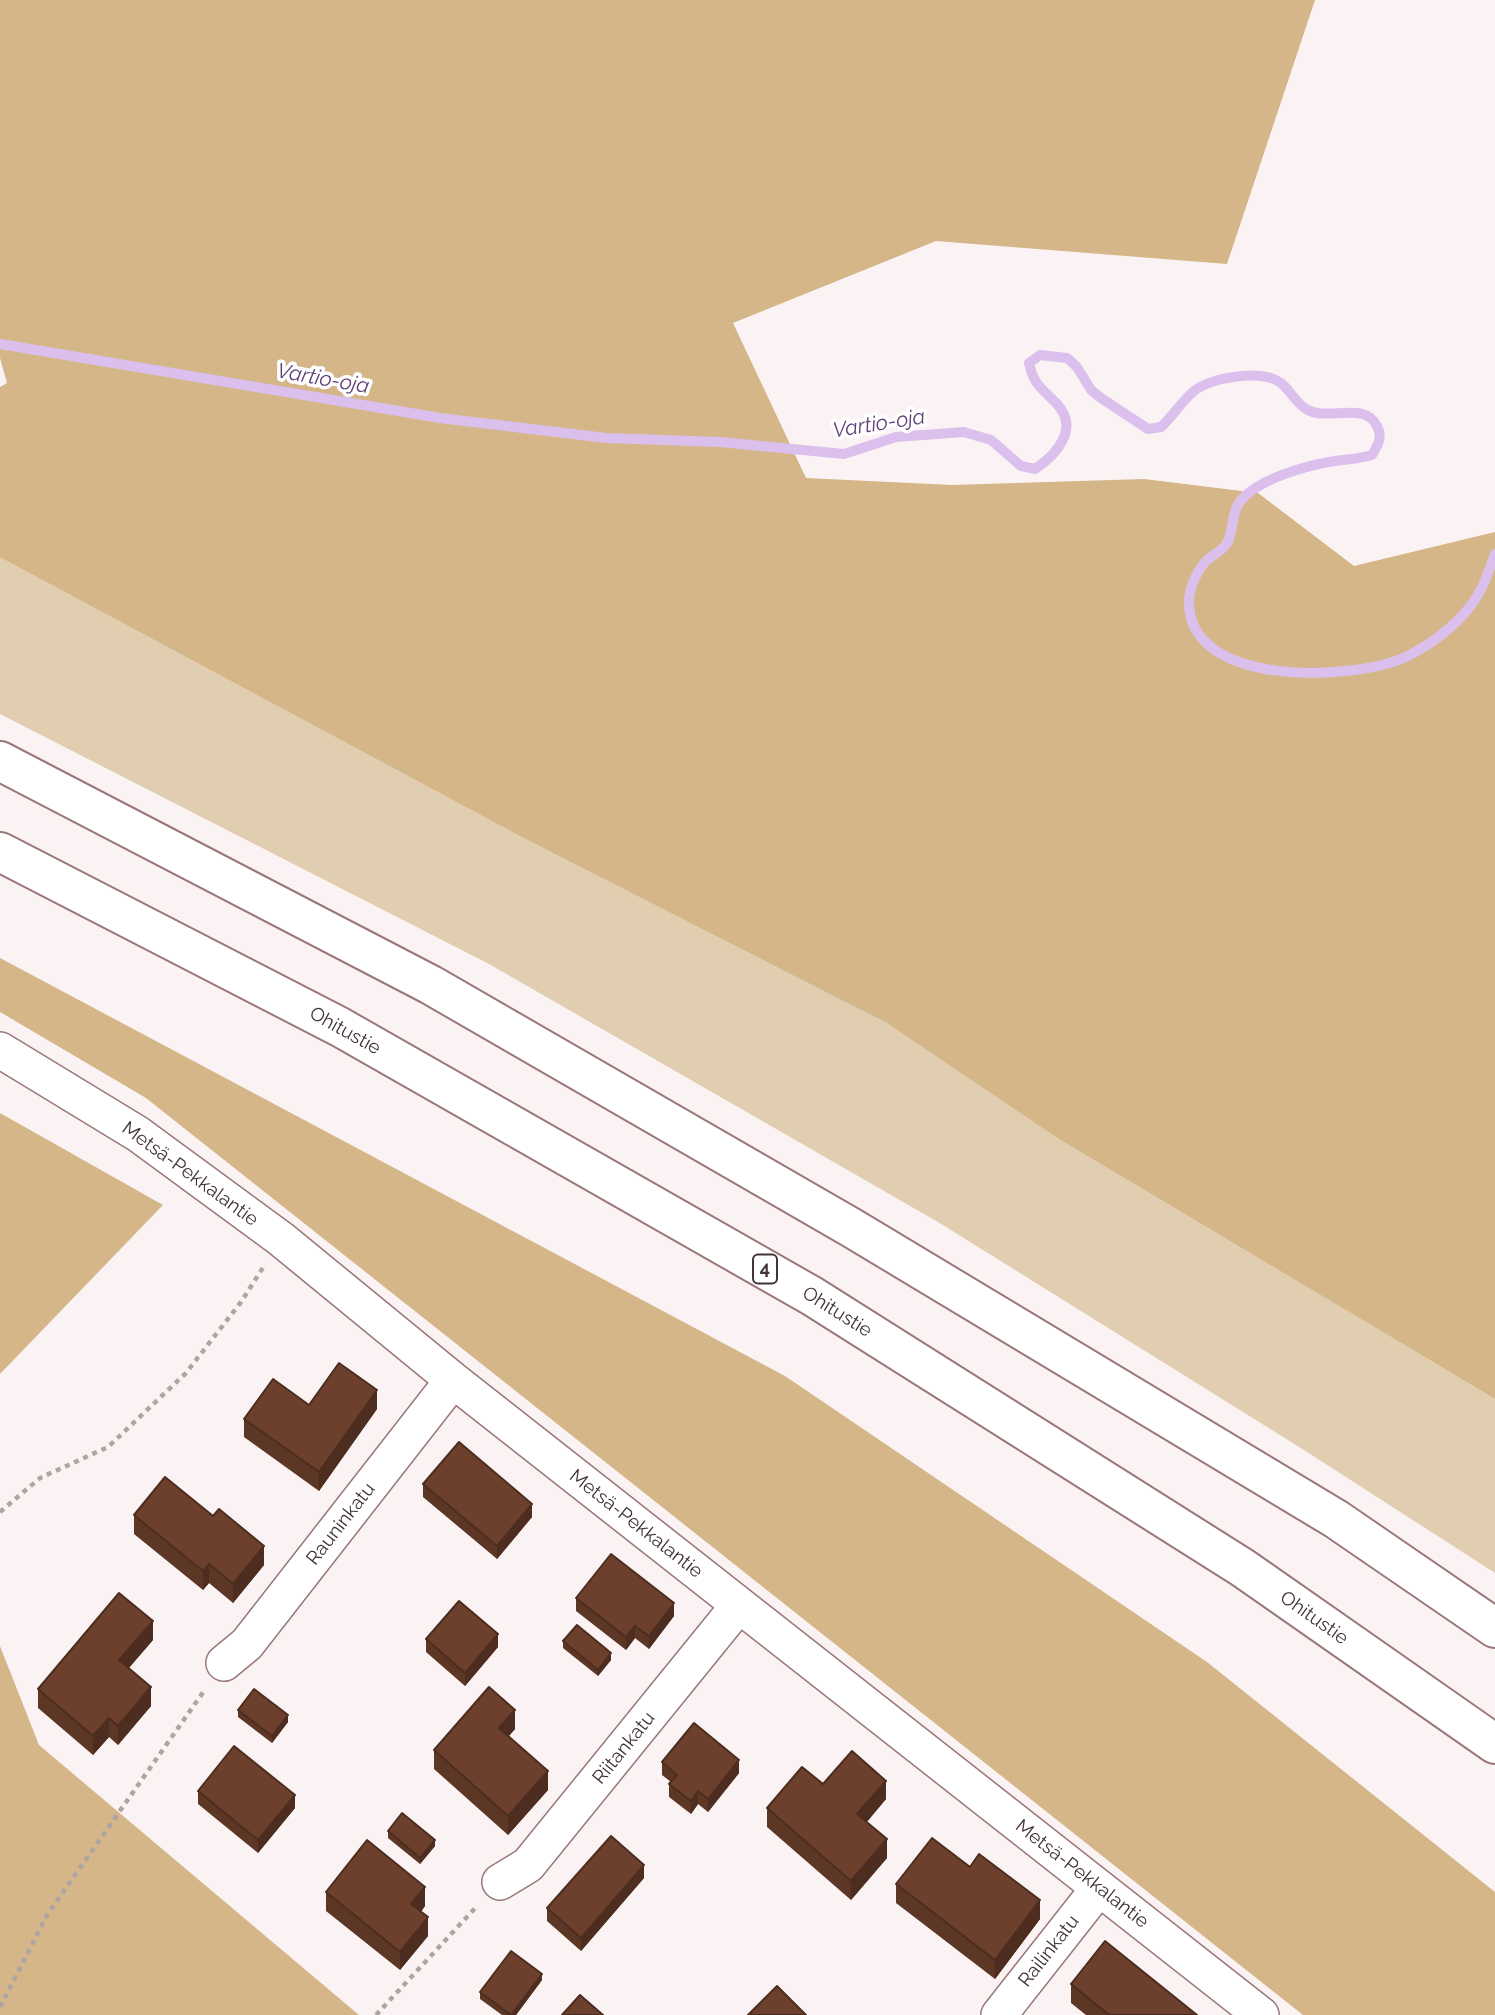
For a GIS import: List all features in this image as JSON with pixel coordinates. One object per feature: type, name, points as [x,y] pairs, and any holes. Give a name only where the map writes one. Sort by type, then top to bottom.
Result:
[{"type":"highway","points":[[0,761],[432,985],[852,1228],[1336,1519],[1495,1628]]},
{"type":"highway","name":"Ohitustie","points":[[0,852],[340,1027],[811,1296],[1243,1568],[1495,1744]]},
{"type":"street","name":"Metsä-Pekkalantie","points":[[0,1050],[138,1135],[281,1239],[453,1380],[1261,2015]]},
{"type":"street","name":"Rauninkatu","points":[[223,1663],[247,1644],[453,1380]]},
{"type":"street","name":"Riitankatu","points":[[500,1882],[528,1865],[739,1605]]},
{"type":"street","name":"Railinkatu","points":[[999,2015],[1099,1888]]},
{"type":"path","points":[[0,1511],[40,1478],[108,1447],[186,1373],[241,1302],[281,1239]]},
{"type":"path","points":[[0,2007],[47,1915],[223,1663]]},
{"type":"path","points":[[376,2015],[500,1882]]},
{"type":"shaded area","points":[[0,0],[1315,0],[1227,264],[936,241],[733,323],[806,478],[952,485],[1144,479],[1258,493],[1354,566],[1495,532],[1495,1399],[1056,1137],[887,1023],[524,838],[0,557],[0,387],[7,383],[0,358]]},
{"type":"shaded area","points":[[0,556],[887,1023],[1346,1310],[1495,1399],[1495,1573],[1304,1450],[938,1222],[489,964],[0,714]]},
{"type":"shaded area","points":[[0,958],[785,1376],[1207,1662],[1495,1892],[1495,2015],[1303,2015],[146,1098],[0,1012]]},
{"type":"shaded area","points":[[0,1113],[163,1205],[0,1374]]},
{"type":"shaded area","points":[[0,1646],[39,1745],[359,2015],[0,2015]]},
{"type":"building","points":[[339,1363],[377,1390],[319,1472],[244,1419],[273,1379],[309,1405]]},
{"type":"building","points":[[459,1442],[532,1504],[497,1546],[423,1484]]},
{"type":"building","points":[[165,1477],[213,1516],[219,1509],[264,1546],[233,1584],[209,1564],[203,1571],[134,1515]]},
{"type":"building","points":[[611,1554],[674,1603],[649,1636],[635,1626],[626,1637],[576,1598]]},
{"type":"building","points":[[119,1593],[153,1621],[119,1660],[151,1687],[118,1726],[109,1718],[93,1736],[38,1689]]},
{"type":"building","points":[[459,1601],[498,1634],[465,1673],[426,1639]]},
{"type":"building","points":[[577,1625],[611,1653],[598,1670],[563,1641]]},
{"type":"building","points":[[489,1687],[515,1710],[499,1728],[548,1771],[508,1816],[434,1750]]},
{"type":"building","points":[[254,1689],[288,1715],[272,1736],[238,1710]]},
{"type":"building","points":[[694,1723],[739,1760],[708,1799],[698,1791],[691,1801],[669,1784],[677,1775],[662,1762]]},
{"type":"building","points":[[234,1746],[295,1795],[258,1840],[198,1791]]},
{"type":"building","points":[[852,1751],[886,1781],[857,1814],[887,1839],[851,1881],[767,1808],[802,1767],[823,1784]]},
{"type":"building","points":[[402,1813],[435,1840],[420,1858],[388,1831]]},
{"type":"building","points":[[611,1836],[644,1865],[581,1938],[547,1908]]},
{"type":"building","points":[[932,1838],[970,1867],[979,1854],[1040,1900],[995,1960],[896,1884]]},
{"type":"building","points":[[367,1840],[425,1887],[411,1904],[428,1917],[400,1952],[326,1892]]},
{"type":"building","points":[[1105,1941],[1197,2015],[1109,2015],[1071,1984]]},
{"type":"building","points":[[511,1951],[542,1974],[511,2015],[480,1992]]},
{"type":"building","points":[[777,1986],[806,2015],[748,2015]]},
{"type":"building","points":[[580,1995],[603,2015],[562,2015]]},
{"type":"waterway","name":"Vartio-oja","points":[[0,344],[440,418],[606,438],[720,442],[844,454],[896,437],[964,432],[991,440],[1021,466],[1035,469],[1057,449],[1066,432],[1064,413],[1033,377],[1029,363],[1040,355],[1067,358],[1077,367],[1091,390],[1148,429],[1161,427],[1185,399],[1202,386],[1237,376],[1262,376],[1281,383],[1300,404],[1316,413],[1364,414],[1377,426],[1380,434],[1372,455],[1297,470],[1270,480],[1247,494],[1236,507],[1227,543],[1207,560],[1195,578],[1189,599],[1195,628],[1214,649],[1242,663],[1276,671],[1350,671],[1383,665],[1408,656],[1438,637],[1473,603],[1495,554]]}]
